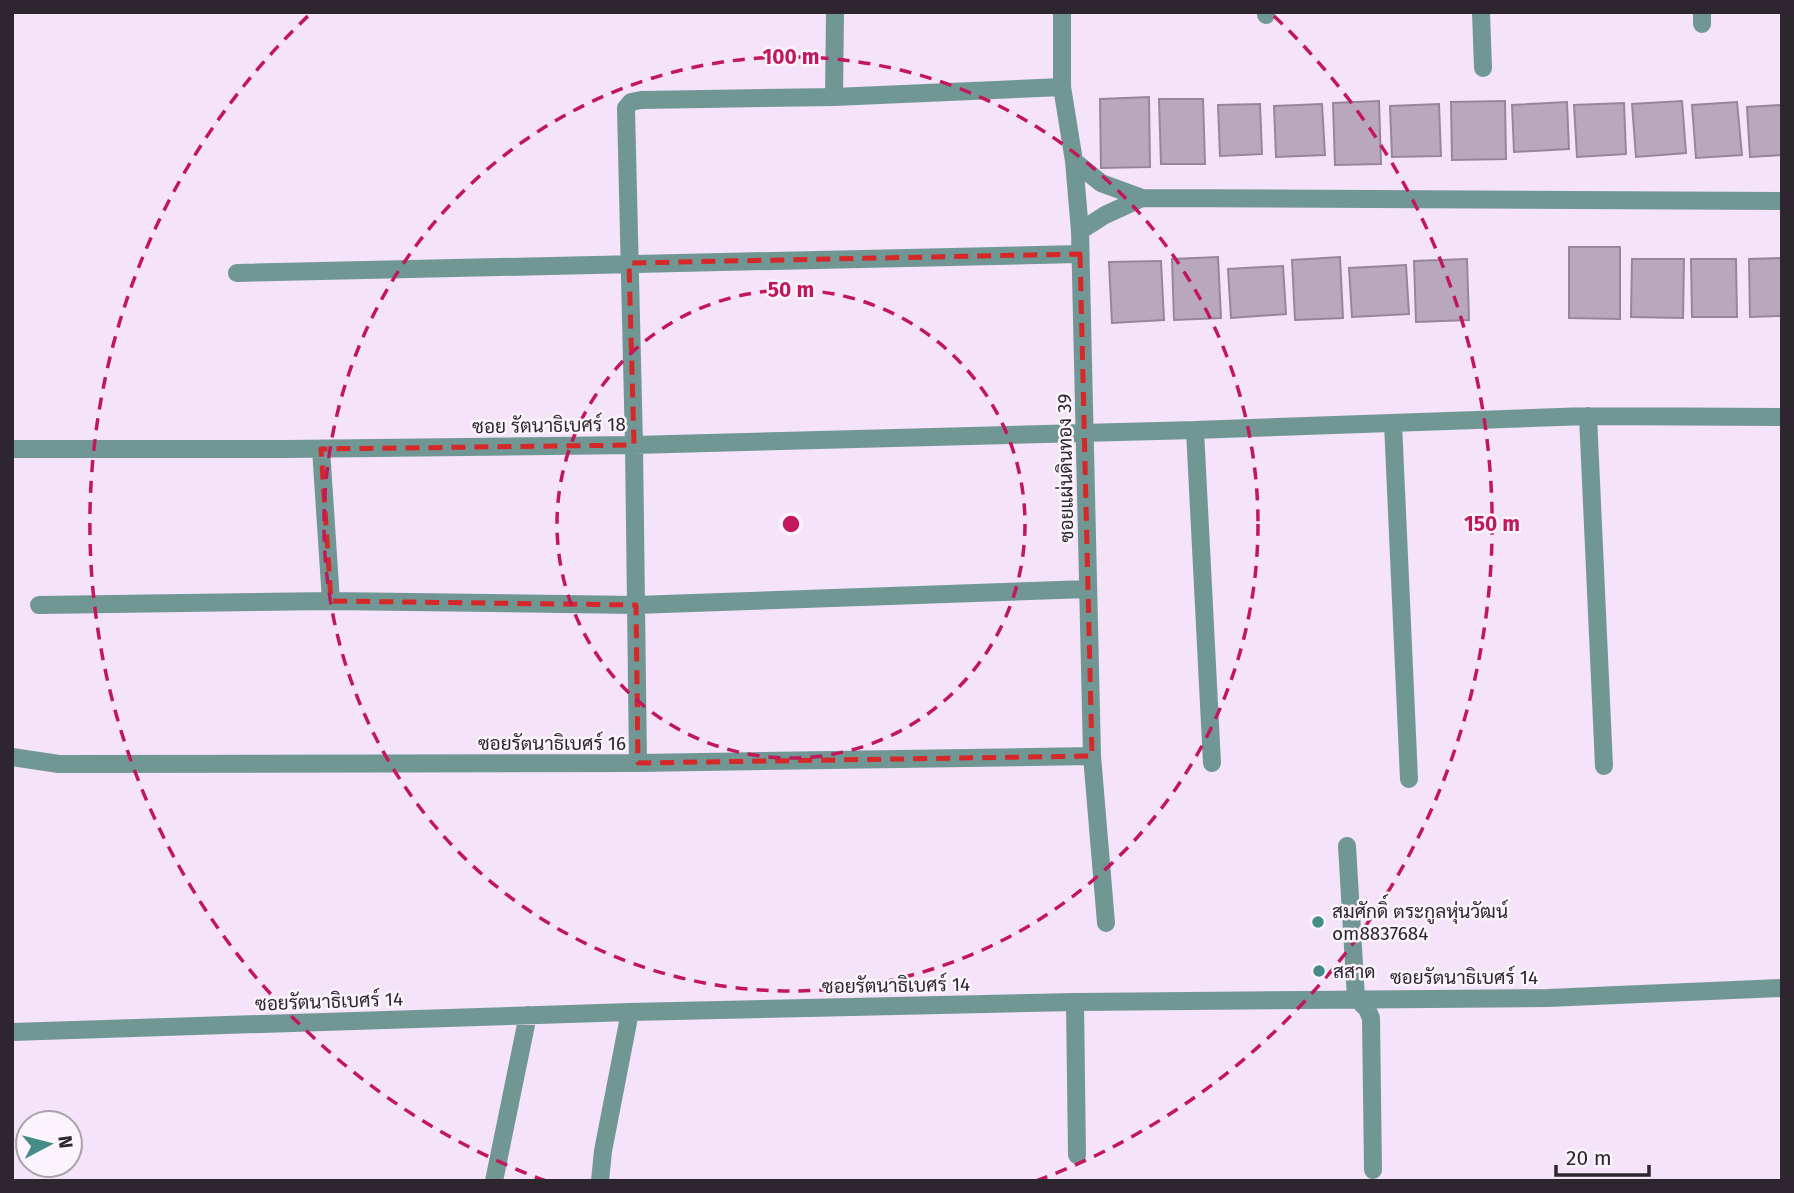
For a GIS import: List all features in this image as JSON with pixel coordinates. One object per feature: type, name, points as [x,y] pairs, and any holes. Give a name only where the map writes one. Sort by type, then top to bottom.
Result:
[{"type":"street","points":[[834,97],[835,12]]},
{"type":"street","name":"ซอยแผ่นดินทอง 39","points":[[1062,12],[1062,87],[1074,161],[1080,231],[1092,755],[1106,923]]},
{"type":"street","points":[[1481,12],[1483,68]]},
{"type":"street","points":[[638,763],[626,108],[632,102],[641,100],[834,97],[1062,87]]},
{"type":"street","points":[[1074,161],[1101,183],[1142,198],[1782,201]]},
{"type":"street","points":[[1080,231],[1105,215],[1142,198]]},
{"type":"street","points":[[237,273],[1080,254]]},
{"type":"street","points":[[1588,416],[1604,766]]},
{"type":"street","name":"ซอย รัตนาธิเบศร์ 18","points":[[12,449],[634,445],[1588,416],[1782,417]]},
{"type":"street","points":[[1393,423],[1409,779]]},
{"type":"street","points":[[1195,430],[1212,763]]},
{"type":"street","points":[[321,449],[331,601]]},
{"type":"street","points":[[38,605],[331,601],[636,605],[1088,589]]},
{"type":"street","name":"ซอยรัตนาธิเบศร์ 16","points":[[12,757],[59,764],[638,763],[1092,755]]},
{"type":"street","points":[[1347,846],[1356,998],[1367,1009],[1371,1018],[1373,1170]]},
{"type":"street","name":"ซอยรัตนาธิเบศร์ 14","points":[[12,1032],[630,1012],[1075,1002],[1548,998],[1782,988]]},
{"type":"street","points":[[1075,1002],[1077,1155]]},
{"type":"street","points":[[600,1181],[630,1012]]},
{"type":"street","points":[[494,1181],[528,1015]]},
{"type":"highlighted area","points":[[1080,254],[1092,756],[638,763],[636,605],[331,601],[321,449],[634,445],[629,263]]},
{"type":"building","points":[[1149,97],[1150,167],[1101,168],[1100,99]]},
{"type":"building","points":[[1159,99],[1203,99],[1205,164],[1161,164]]},
{"type":"building","points":[[1379,101],[1381,164],[1335,165],[1333,103]]},
{"type":"building","points":[[1505,101],[1506,159],[1452,160],[1451,102]]},
{"type":"building","points":[[1682,101],[1686,153],[1636,157],[1632,104]]},
{"type":"building","points":[[1567,102],[1569,149],[1514,152],[1512,105]]},
{"type":"building","points":[[1737,102],[1742,155],[1696,158],[1692,105]]},
{"type":"building","points":[[1624,103],[1626,154],[1577,157],[1574,105]]},
{"type":"building","points":[[1260,104],[1262,154],[1220,156],[1218,105]]},
{"type":"building","points":[[1322,104],[1325,155],[1276,157],[1274,106]]},
{"type":"building","points":[[1439,104],[1441,156],[1392,157],[1390,106]]},
{"type":"building","points":[[1782,105],[1782,155],[1750,157],[1747,107]]},
{"type":"building","points":[[1569,247],[1620,247],[1620,319],[1569,318]]},
{"type":"building","points":[[1218,257],[1221,318],[1174,320],[1172,259]]},
{"type":"building","points":[[1340,257],[1343,318],[1295,320],[1292,260]]},
{"type":"building","points":[[1782,258],[1782,316],[1750,317],[1749,259]]},
{"type":"building","points":[[1467,259],[1469,320],[1416,322],[1414,261]]},
{"type":"building","points":[[1632,259],[1684,259],[1683,318],[1631,317]]},
{"type":"building","points":[[1691,259],[1736,259],[1737,317],[1692,317]]},
{"type":"building","points":[[1161,261],[1164,320],[1112,323],[1109,262]]},
{"type":"building","points":[[1406,265],[1409,314],[1352,317],[1349,268]]},
{"type":"building","points":[[1283,266],[1286,314],[1231,318],[1228,269]]},
{"type":"place","name":"สมศักดิ์ ตระกูลหุ่นวัฒน์ om8837684","points":[[1318,922]]},
{"type":"place","name":"สสาด","points":[[1319,971]]}]
